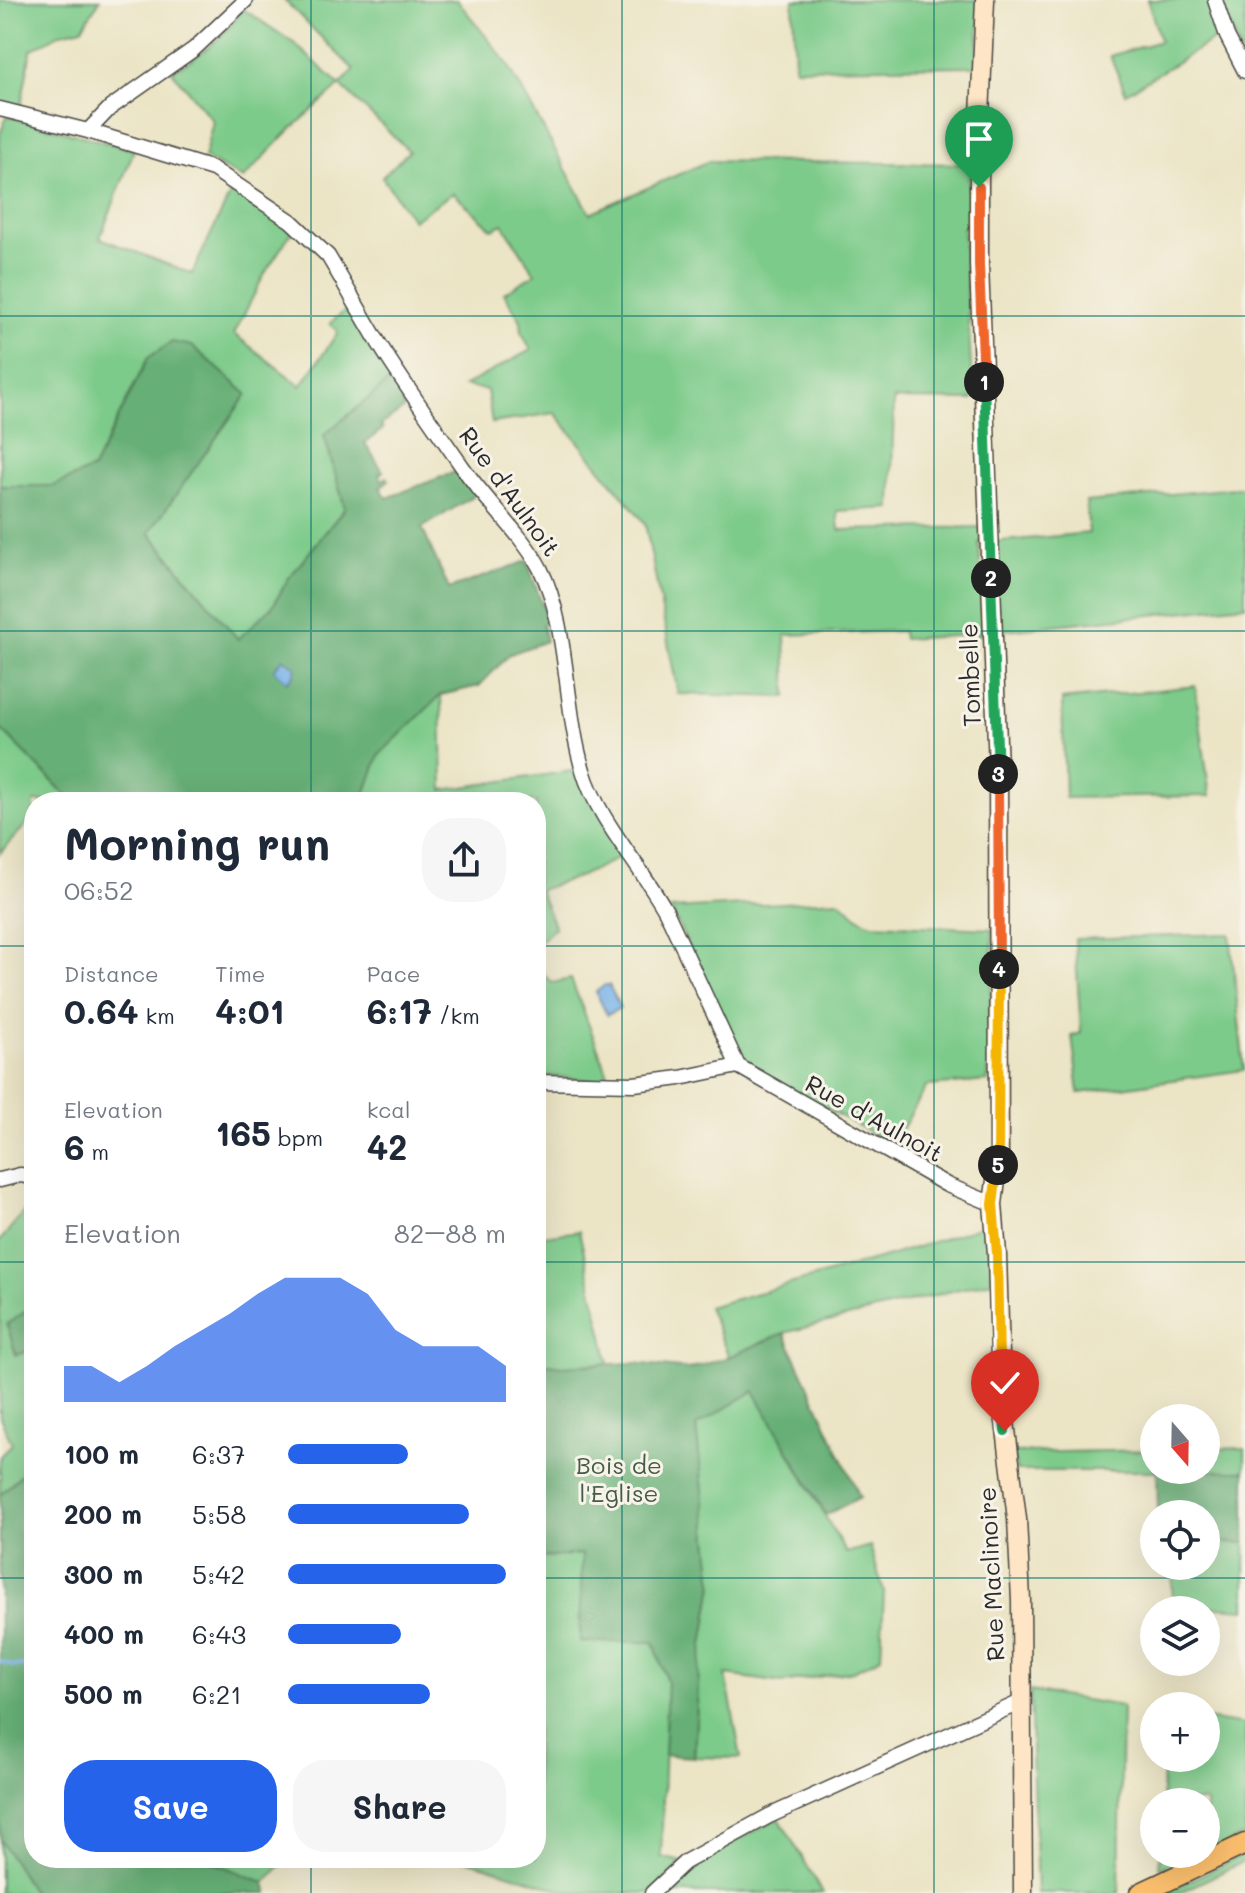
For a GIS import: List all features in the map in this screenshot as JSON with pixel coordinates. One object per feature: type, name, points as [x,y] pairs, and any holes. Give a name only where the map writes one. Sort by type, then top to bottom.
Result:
[{"type":"main road","points":[[1141,1893],[1245,1844]]},
{"type":"street","points":[[88,131],[110,108],[194,49],[246,0]]},
{"type":"street","name":"Tombelle","points":[[985,0],[979,140],[979,254],[999,862],[999,1157],[993,1204]]},
{"type":"street","points":[[1215,0],[1227,36],[1245,71]]},
{"type":"street","name":"Rue d'Aulnoit","points":[[0,109],[88,131],[213,169],[291,221],[328,256],[392,364],[478,489],[528,549],[540,569],[557,629],[578,753],[586,780],[603,814],[666,911],[738,1066],[947,1185],[993,1204]]},
{"type":"street","points":[[546,1082],[634,1084],[738,1066]]},
{"type":"street","points":[[0,1180],[24,1176]]},
{"type":"street","name":"Rue Maclinoire","points":[[993,1204],[1002,1400],[1019,1548],[1023,1893]]},
{"type":"street","points":[[652,1893],[685,1862],[769,1816],[1021,1702]]},
{"type":"green space","points":[[0,0],[100,0],[82,28],[61,33],[31,50],[20,111],[0,106]]},
{"type":"green space","points":[[284,0],[457,0],[507,63],[590,213],[709,161],[969,164],[970,225],[963,228],[973,400],[894,399],[891,508],[837,511],[839,530],[985,527],[986,541],[979,542],[983,631],[989,634],[903,639],[902,631],[785,635],[787,697],[678,694],[645,523],[555,413],[492,423],[487,390],[464,386],[531,350],[522,333],[521,321],[504,293],[535,274],[503,224],[492,229],[453,193],[413,220],[382,177],[409,151],[340,85],[354,70]]},
{"type":"green space","points":[[793,0],[981,0],[977,66],[795,68]]},
{"type":"green space","points":[[1148,0],[1209,0],[1220,36],[1126,93],[1110,56],[1160,41]]},
{"type":"green space","points":[[1219,0],[1245,0],[1245,62]]},
{"type":"green space","points":[[243,9],[295,44],[340,85],[243,179],[204,158],[213,121],[172,71],[212,44]]},
{"type":"green space","points":[[7,116],[134,150],[100,238],[192,274],[234,186],[294,228],[265,273],[234,334],[301,386],[338,332],[330,323],[352,305],[393,378],[324,435],[345,508],[288,579],[273,606],[238,640],[149,532],[247,394],[148,358],[93,469],[53,486],[0,486],[0,134]]},
{"type":"green space","points":[[172,342],[192,346],[247,394],[149,533],[238,639],[273,606],[288,579],[345,508],[324,435],[393,378],[405,408],[381,425],[383,429],[365,443],[383,471],[379,475],[382,480],[387,477],[389,480],[380,487],[387,498],[457,471],[475,495],[422,528],[449,589],[527,561],[548,622],[542,624],[546,641],[510,654],[479,686],[441,695],[379,755],[366,792],[63,792],[0,728],[0,486],[53,486],[93,469],[148,358]]},
{"type":"green space","points":[[1245,487],[1245,605],[997,631],[993,542],[1089,533],[1086,502]]},
{"type":"green space","points":[[1195,686],[1210,796],[1065,798],[1062,700]]},
{"type":"green space","points":[[441,694],[443,790],[578,770],[627,854],[581,876],[546,888],[546,792],[366,792],[379,755]]},
{"type":"green space","points":[[0,728],[63,792],[24,792],[24,827],[0,853]]},
{"type":"green space","points":[[838,900],[873,924],[993,929],[988,1081],[927,1086],[893,1145],[744,1060],[671,909]]},
{"type":"green space","points":[[546,907],[555,928],[546,936]]},
{"type":"green space","points":[[1230,934],[1244,1070],[1079,1093],[1072,1036],[1081,1033],[1075,939]]},
{"type":"green space","points":[[546,977],[552,983],[571,979],[611,1082],[546,1076]]},
{"type":"green space","points":[[24,1211],[24,1313],[7,1324],[16,1355],[24,1352],[24,1472],[0,1495],[0,1456],[12,1444],[0,1417],[0,1241]]},
{"type":"green space","points":[[988,1224],[992,1281],[784,1333],[729,1357],[708,1307],[889,1256]]},
{"type":"green space","points":[[579,1231],[609,1363],[561,1366],[546,1364],[546,1236]]},
{"type":"green space","points":[[24,1313],[24,1352],[16,1355],[7,1324]]},
{"type":"green space","name":"Bois de l'Eglise","points":[[784,1333],[860,1497],[826,1515],[754,1391],[696,1426],[713,1584],[699,1669],[694,1757],[664,1755],[667,1682],[654,1642],[580,1642],[582,1554],[546,1557],[546,1364],[561,1366],[634,1363],[689,1369],[729,1357]]},
{"type":"green space","points":[[754,1390],[846,1553],[870,1546],[884,1592],[881,1657],[853,1671],[783,1683],[726,1675],[741,1758],[694,1757],[699,1669],[713,1584],[696,1426]]},
{"type":"green space","points":[[1245,1448],[1245,1471],[1220,1471],[1220,1449]]},
{"type":"green space","points":[[1140,1450],[1140,1471],[1016,1471],[1013,1453]]},
{"type":"green space","points":[[1220,1471],[1245,1471],[1245,1543],[1220,1542],[1220,1500],[1158,1500],[1157,1484],[1220,1484]]},
{"type":"green space","points":[[24,1472],[24,1868],[228,1868],[265,1883],[268,1893],[33,1893],[0,1840],[0,1495]]},
{"type":"green space","points":[[1220,1542],[1245,1543],[1245,1609],[1220,1607],[1220,1596],[1172,1596],[1173,1580],[1220,1580]]},
{"type":"green space","points":[[582,1554],[580,1642],[654,1642],[667,1682],[661,1857],[683,1862],[650,1893],[571,1893],[492,1868],[546,1868],[546,1557]]},
{"type":"green space","points":[[1030,1691],[1122,1706],[1119,1893],[1037,1893]]},
{"type":"green space","points":[[1220,1721],[1245,1725],[1245,1835],[1220,1847],[1220,1788],[1162,1788],[1163,1772],[1220,1772]]},
{"type":"green space","points":[[779,1818],[823,1893],[656,1893],[684,1868]]},
{"type":"green space","points":[[0,1840],[33,1893],[0,1893]]},
{"type":"green space","points":[[1245,1854],[1245,1861],[1178,1893],[1163,1893],[1220,1868]]},
{"type":"green space","points":[[228,1868],[279,1868],[265,1883]]},
{"type":"water","points":[[283,658],[296,667],[294,675],[287,682],[274,670]]},
{"type":"water","points":[[609,985],[620,1008],[607,1015],[596,992]]},
{"type":"waterway","points":[[0,1661],[24,1666]]},
{"type":"route","points":[[979,187],[999,831],[999,1157],[993,1204],[998,1348],[1005,1431]]}]
